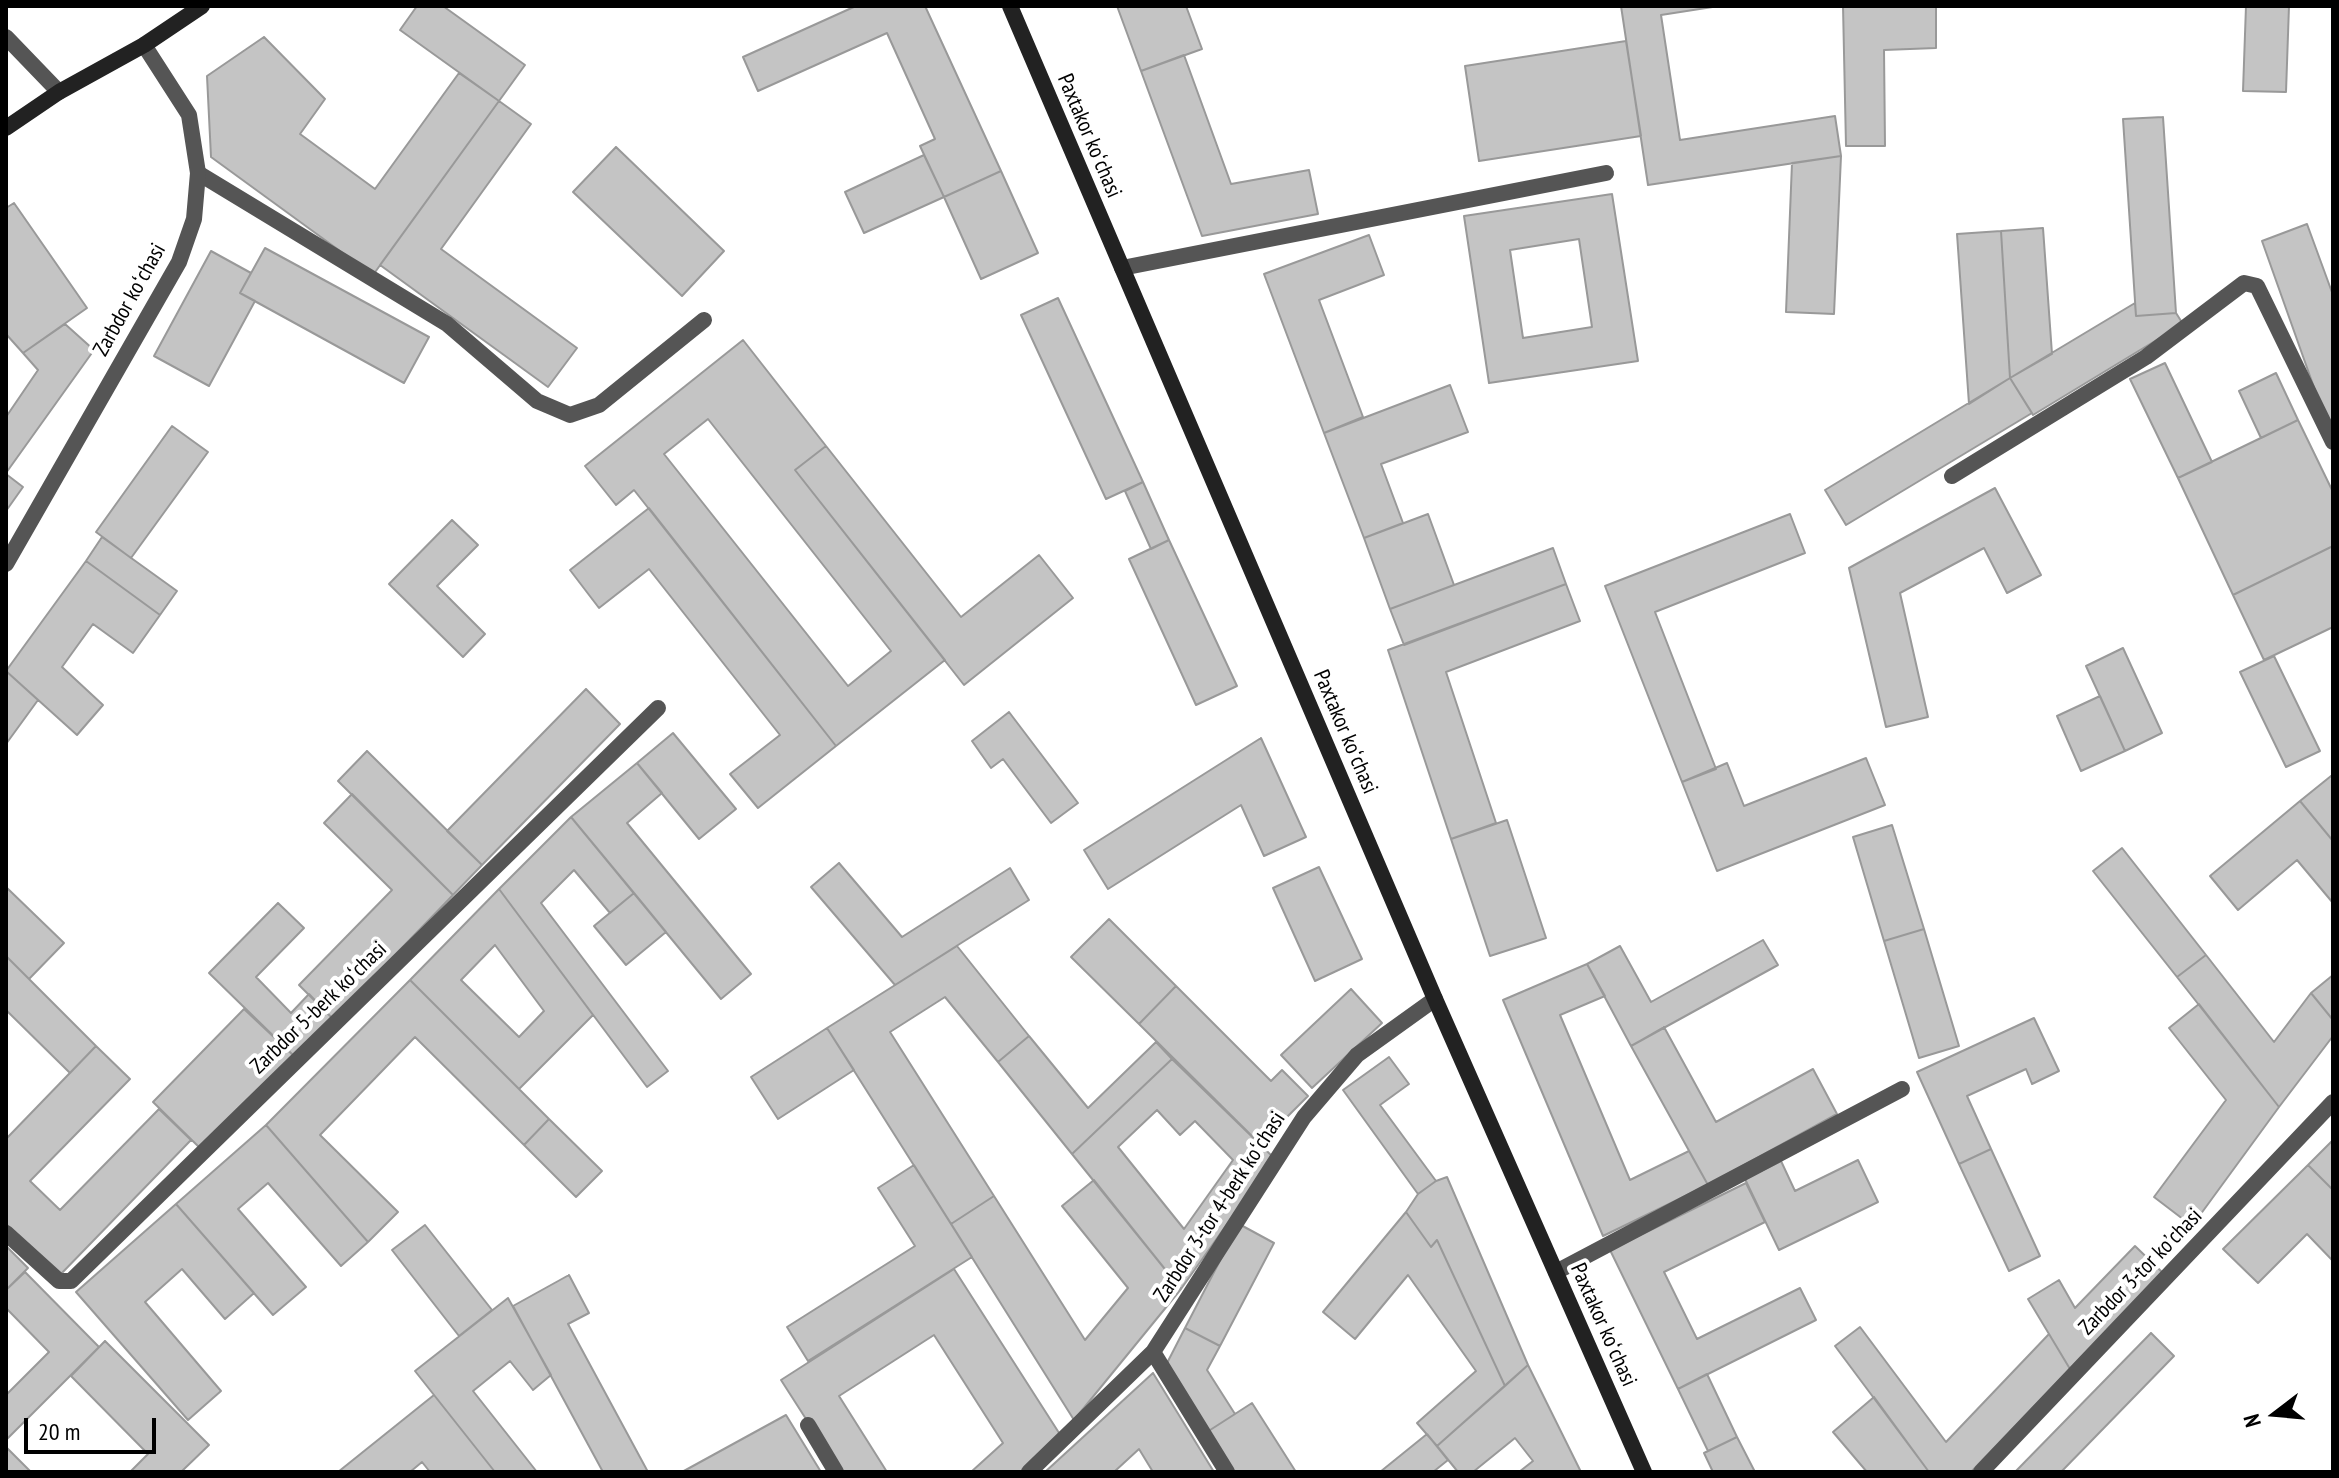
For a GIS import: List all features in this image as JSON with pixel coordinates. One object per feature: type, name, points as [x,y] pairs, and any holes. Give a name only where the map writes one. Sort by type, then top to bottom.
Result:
[{"type":"main road","points":[[6,128],[59,92],[144,45],[202,6]]},
{"type":"main road","name":"Paxtakor koʻchasi","points":[[1010,6],[1435,999],[1644,1472]]},
{"type":"street","points":[[6,37],[59,92]]},
{"type":"street","name":"Zarbdor koʻchasi","points":[[6,564],[179,262],[194,219],[198,173],[189,115],[144,45]]},
{"type":"street","points":[[198,173],[447,324],[537,401],[570,415],[599,405],[704,320]]},
{"type":"street","points":[[1122,268],[1606,173]]},
{"type":"street","points":[[1952,476],[2146,357],[2244,283],[2257,286],[2333,442]]},
{"type":"street","name":"Zarbdor 5-berk koʻchasi","points":[[6,1233],[59,1281],[71,1281],[658,708]]},
{"type":"street","name":"Zarbdor 3-tor 4-berk koʻchasi","points":[[1029,1472],[1153,1352],[1304,1117],[1357,1055],[1435,999]]},
{"type":"street","points":[[1556,1272],[1902,1089]]},
{"type":"street","name":"Zarbdor 3-tor koʼchasi","points":[[1981,1472],[2333,1102]]},
{"type":"street","points":[[1153,1352],[1227,1472]]},
{"type":"street","points":[[808,1425],[836,1472]]},
{"type":"building","points":[[417,6],[443,6],[525,65],[499,101],[400,30]]},
{"type":"building","points":[[856,6],[925,6],[1001,171],[944,197],[920,146],[935,139],[887,33],[758,91],[743,57]]},
{"type":"building","points":[[1117,6],[1186,6],[1202,49],[1141,71]]},
{"type":"building","points":[[1621,6],[1719,6],[1661,15],[1680,140],[1835,116],[1841,156],[1648,185]]},
{"type":"building","points":[[1843,6],[1936,6],[1936,48],[1884,50],[1885,146],[1846,146]]},
{"type":"building","points":[[2246,6],[2289,6],[2286,92],[2243,91]]},
{"type":"building","points":[[264,37],[325,99],[300,134],[375,189],[459,73],[499,101],[373,275],[211,157],[207,76]]},
{"type":"building","points":[[1626,41],[1641,136],[1479,161],[1465,66]]},
{"type":"building","points":[[1184,55],[1231,184],[1309,170],[1318,214],[1202,236],[1141,71]]},
{"type":"building","points":[[499,101],[531,124],[441,249],[577,348],[548,387],[380,265]]},
{"type":"building","points":[[2163,117],[2176,313],[2136,316],[2123,119]]},
{"type":"building","points":[[616,147],[724,251],[682,296],[573,192]]},
{"type":"building","points":[[924,155],[944,197],[864,233],[845,192]]},
{"type":"building","points":[[1841,156],[1834,314],[1786,312],[1792,163]]},
{"type":"building","points":[[1001,171],[1038,253],[981,279],[944,197]]},
{"type":"building","points":[[1612,194],[1638,361],[1489,383],[1464,216]],"holes":[[[1579,239],[1592,327],[1523,338],[1510,250]]]},
{"type":"building","points":[[14,203],[87,308],[23,353],[6,334],[6,208]]},
{"type":"building","points":[[2307,224],[2333,295],[2333,421],[2327,424],[2262,241]]},
{"type":"building","points":[[2043,228],[2052,354],[2010,378],[2001,231]]},
{"type":"building","points":[[2001,231],[2010,378],[1969,404],[1957,234]]},
{"type":"building","points":[[1369,235],[1384,275],[1319,300],[1363,417],[1324,433],[1264,274]]},
{"type":"building","points":[[265,248],[429,337],[404,383],[240,293]]},
{"type":"building","points":[[211,251],[251,273],[240,293],[255,301],[209,386],[154,356]]},
{"type":"building","points":[[1058,298],[1143,482],[1106,499],[1021,315]]},
{"type":"building","points":[[2135,303],[2136,316],[2176,313],[2183,324],[2033,415],[2010,378]]},
{"type":"building","points":[[65,324],[94,350],[6,473],[6,417],[38,370],[23,353]]},
{"type":"building","points":[[743,340],[826,446],[795,470],[945,660],[836,746],[634,490],[616,505],[585,466]],"holes":[[[708,419],[891,651],[848,686],[664,454]]]},
{"type":"building","points":[[2165,363],[2212,462],[2178,478],[2130,379]]},
{"type":"building","points":[[2276,373],[2298,420],[2261,438],[2239,391]]},
{"type":"building","points":[[2010,378],[2032,413],[1846,525],[1825,490]]},
{"type":"building","points":[[1450,385],[1468,432],[1381,464],[1403,523],[1364,538],[1324,433]]},
{"type":"building","points":[[2298,420],[2333,492],[2333,546],[2233,595],[2178,478]]},
{"type":"building","points":[[172,426],[208,452],[131,558],[96,532]]},
{"type":"building","points":[[826,446],[961,617],[1039,555],[1073,598],[964,685],[795,470]]},
{"type":"building","points":[[6,474],[23,487],[6,511]]},
{"type":"building","points":[[1143,482],[1169,540],[1151,549],[1125,491]]},
{"type":"building","points":[[1995,488],[2041,575],[2007,593],[1984,548],[1900,593],[1928,717],[1886,727],[1849,568]]},
{"type":"building","points":[[649,508],[836,746],[758,808],[730,774],[780,735],[649,569],[599,608],[570,570]]},
{"type":"building","points":[[1428,514],[1454,585],[1390,609],[1364,538]]},
{"type":"building","points":[[1790,514],[1805,553],[1655,612],[1716,769],[1682,782],[1605,586]]},
{"type":"building","points":[[452,520],[478,545],[437,586],[485,634],[463,657],[389,584]]},
{"type":"building","points":[[102,537],[177,591],[160,615],[86,561]]},
{"type":"building","points":[[1169,540],[1237,686],[1196,705],[1129,559]]},
{"type":"building","points":[[2333,546],[2333,627],[2264,660],[2233,595]]},
{"type":"building","points":[[1553,548],[1566,584],[1404,645],[1390,609]]},
{"type":"building","points":[[86,561],[160,615],[133,653],[93,624],[62,667],[103,705],[77,735],[6,671]]},
{"type":"building","points":[[1566,584],[1580,621],[1446,672],[1496,823],[1451,839],[1388,650]]},
{"type":"building","points":[[2123,648],[2162,733],[2125,751],[2086,666]]},
{"type":"building","points":[[2274,656],[2320,751],[2286,767],[2240,672]]},
{"type":"building","points":[[6,671],[38,700],[6,744]]},
{"type":"building","points":[[586,689],[620,724],[482,865],[447,831]]},
{"type":"building","points":[[2100,696],[2125,751],[2081,771],[2057,716]]},
{"type":"building","points":[[1009,712],[1078,803],[1051,823],[1003,759],[991,768],[972,741]]},
{"type":"building","points":[[673,733],[736,809],[699,839],[637,763]]},
{"type":"building","points":[[1261,738],[1306,837],[1264,856],[1241,805],[1108,889],[1084,850]]},
{"type":"building","points":[[367,751],[482,865],[453,895],[338,781]]},
{"type":"building","points":[[1866,758],[1885,805],[1717,871],[1682,782],[1727,763],[1744,806]]},
{"type":"building","points":[[637,763],[662,793],[627,823],[751,974],[721,999],[571,817]]},
{"type":"building","points":[[2331,776],[2333,778],[2333,841],[2300,801]]},
{"type":"building","points":[[352,794],[453,895],[333,1019],[299,985],[392,890],[324,823]]},
{"type":"building","points":[[2300,801],[2333,841],[2333,903],[2297,860],[2238,910],[2210,876]]},
{"type":"building","points":[[571,817],[634,893],[610,913],[574,870],[541,903],[668,1071],[647,1087],[499,889]]},
{"type":"building","points":[[1507,820],[1546,938],[1490,956],[1451,839]]},
{"type":"building","points":[[1892,825],[1924,929],[1884,941],[1853,837]]},
{"type":"building","points":[[2122,848],[2206,955],[2177,977],[2093,871]]},
{"type":"building","points":[[839,863],[902,937],[1010,868],[1029,900],[895,985],[811,887]]},
{"type":"building","points":[[1319,867],[1362,959],[1315,981],[1273,888]]},
{"type":"building","points":[[6,887],[64,943],[29,979],[6,956]]},
{"type":"building","points":[[499,889],[593,1015],[519,1089],[410,980]],"holes":[[[495,945],[544,1011],[519,1037],[461,980]]]},
{"type":"building","points":[[634,893],[666,932],[626,965],[594,926]]},
{"type":"building","points":[[278,903],[304,928],[256,977],[291,1013],[309,994],[333,1019],[295,1057],[209,973]]},
{"type":"building","points":[[1109,919],[1176,986],[1139,1024],[1071,957]]},
{"type":"building","points":[[1924,929],[1959,1046],[1919,1058],[1884,941]]},
{"type":"building","points":[[1763,940],[1778,965],[1631,1046],[1587,964],[1620,946],[1651,1002]]},
{"type":"building","points":[[957,946],[1029,1036],[998,1062],[945,997],[890,1032],[994,1196],[951,1224],[827,1028]]},
{"type":"building","points":[[2206,955],[2274,1042],[2311,993],[2333,1020],[2333,1036],[2279,1107],[2177,977]]},
{"type":"building","points":[[6,956],[96,1046],[70,1073],[6,1010]]},
{"type":"building","points":[[1587,964],[1605,996],[1560,1015],[1630,1180],[1689,1151],[1708,1185],[1603,1236],[1503,1000]]},
{"type":"building","points":[[2333,975],[2333,1020],[2311,993]]},
{"type":"building","points":[[410,980],[549,1119],[524,1145],[415,1037],[320,1135],[398,1212],[368,1242],[266,1125]]},
{"type":"building","points":[[1176,986],[1271,1081],[1282,1070],[1308,1096],[1260,1144],[1139,1024]]},
{"type":"building","points":[[1351,989],[1382,1023],[1312,1088],[1281,1055]]},
{"type":"building","points":[[2199,1004],[2279,1107],[2192,1226],[2154,1197],[2226,1100],[2169,1028]]},
{"type":"building","points":[[244,1009],[295,1057],[203,1151],[153,1102]]},
{"type":"building","points":[[2034,1018],[2059,1071],[2032,1084],[2026,1069],[1967,1096],[1991,1149],[1959,1164],[1917,1072]]},
{"type":"building","points":[[1664,1027],[1716,1122],[1813,1069],[1837,1114],[1708,1185],[1631,1046]]},
{"type":"building","points":[[827,1028],[854,1070],[778,1119],[751,1077]]},
{"type":"building","points":[[1029,1036],[1088,1108],[1156,1042],[1172,1059],[1072,1154],[998,1062]]},
{"type":"building","points":[[96,1046],[130,1079],[30,1181],[60,1210],[159,1109],[191,1140],[59,1276],[6,1224],[6,1139]]},
{"type":"building","points":[[1389,1057],[1409,1084],[1380,1105],[1436,1181],[1418,1194],[1343,1090]]},
{"type":"building","points":[[1172,1059],[1274,1158],[1181,1289],[1072,1154]],"holes":[[[1157,1110],[1180,1135],[1195,1121],[1233,1160],[1184,1229],[1118,1147]]]},
{"type":"building","points":[[549,1119],[602,1171],[576,1197],[524,1145]]},
{"type":"building","points":[[266,1125],[368,1242],[341,1266],[268,1183],[238,1209],[306,1287],[273,1315],[176,1204]]},
{"type":"building","points":[[2333,1140],[2333,1190],[2308,1165]]},
{"type":"building","points":[[1991,1149],[2040,1256],[2009,1271],[1959,1164]]},
{"type":"building","points":[[1858,1160],[1878,1202],[1779,1250],[1745,1179],[1781,1161],[1795,1191]]},
{"type":"building","points":[[914,1165],[972,1257],[808,1361],[787,1327],[915,1246],[878,1188]]},
{"type":"building","points":[[2308,1165],[2333,1190],[2333,1261],[2307,1234],[2258,1283],[2223,1249]]},
{"type":"building","points":[[1447,1177],[1528,1365],[1505,1386],[1437,1240],[1431,1247],[1406,1212],[1418,1194]]},
{"type":"building","points":[[1094,1180],[1181,1289],[1074,1420],[951,1224],[994,1196],[1085,1340],[1128,1288],[1062,1206]]},
{"type":"building","points":[[1746,1183],[1765,1222],[1664,1272],[1697,1339],[1800,1288],[1816,1320],[1678,1389],[1610,1250]]},
{"type":"building","points":[[176,1204],[254,1293],[225,1319],[182,1269],[145,1302],[221,1391],[188,1420],[76,1292]]},
{"type":"building","points":[[1406,1212],[1431,1247],[1437,1240],[1505,1386],[1437,1446],[1417,1423],[1476,1371],[1408,1275],[1355,1339],[1323,1312]]},
{"type":"building","points":[[1239,1224],[1274,1243],[1220,1346],[1185,1328]]},
{"type":"building","points":[[425,1225],[492,1310],[459,1336],[392,1250]]},
{"type":"building","points":[[6,1246],[28,1268],[6,1290]]},
{"type":"building","points":[[2135,1246],[2163,1273],[2070,1369],[2028,1299],[2059,1280],[2075,1308]]},
{"type":"building","points":[[954,1269],[1061,1436],[1022,1472],[971,1472],[1003,1443],[934,1335],[839,1396],[887,1472],[840,1472],[781,1380]]},
{"type":"building","points":[[25,1272],[99,1347],[6,1440],[6,1395],[49,1352],[6,1308],[6,1290]]},
{"type":"building","points":[[569,1275],[589,1313],[568,1324],[648,1472],[603,1472],[513,1306]]},
{"type":"building","points":[[508,1298],[551,1375],[533,1390],[510,1361],[473,1391],[537,1472],[495,1472],[415,1371]]},
{"type":"building","points":[[1860,1327],[1946,1442],[2049,1334],[2070,1369],[1971,1472],[1929,1472],[1835,1346]]},
{"type":"building","points":[[1185,1328],[1220,1346],[1207,1370],[1235,1414],[1207,1432],[1165,1367]]},
{"type":"building","points":[[2151,1333],[2174,1356],[2061,1472],[2015,1472]]},
{"type":"building","points":[[105,1341],[209,1445],[181,1472],[130,1472],[148,1454],[71,1376]]},
{"type":"building","points":[[1528,1365],[1581,1472],[1519,1472],[1533,1461],[1515,1438],[1473,1472],[1458,1472],[1437,1446]]},
{"type":"building","points":[[1153,1373],[1214,1472],[1153,1472],[1139,1449],[1114,1472],[1045,1472]]},
{"type":"building","points":[[1707,1374],[1737,1437],[1708,1451],[1678,1389]]},
{"type":"building","points":[[434,1395],[495,1472],[430,1472],[422,1462],[410,1472],[338,1472]]},
{"type":"building","points":[[1874,1397],[1929,1472],[1867,1472],[1833,1432]]},
{"type":"building","points":[[1252,1403],[1296,1472],[1232,1472],[1207,1432]]},
{"type":"building","points":[[786,1415],[821,1472],[682,1472]]},
{"type":"building","points":[[1427,1434],[1448,1460],[1433,1472],[1380,1472]]},
{"type":"building","points":[[1737,1437],[1755,1472],[1713,1472],[1704,1453]]},
{"type":"building","points":[[6,1447],[31,1472],[6,1472]]}]
